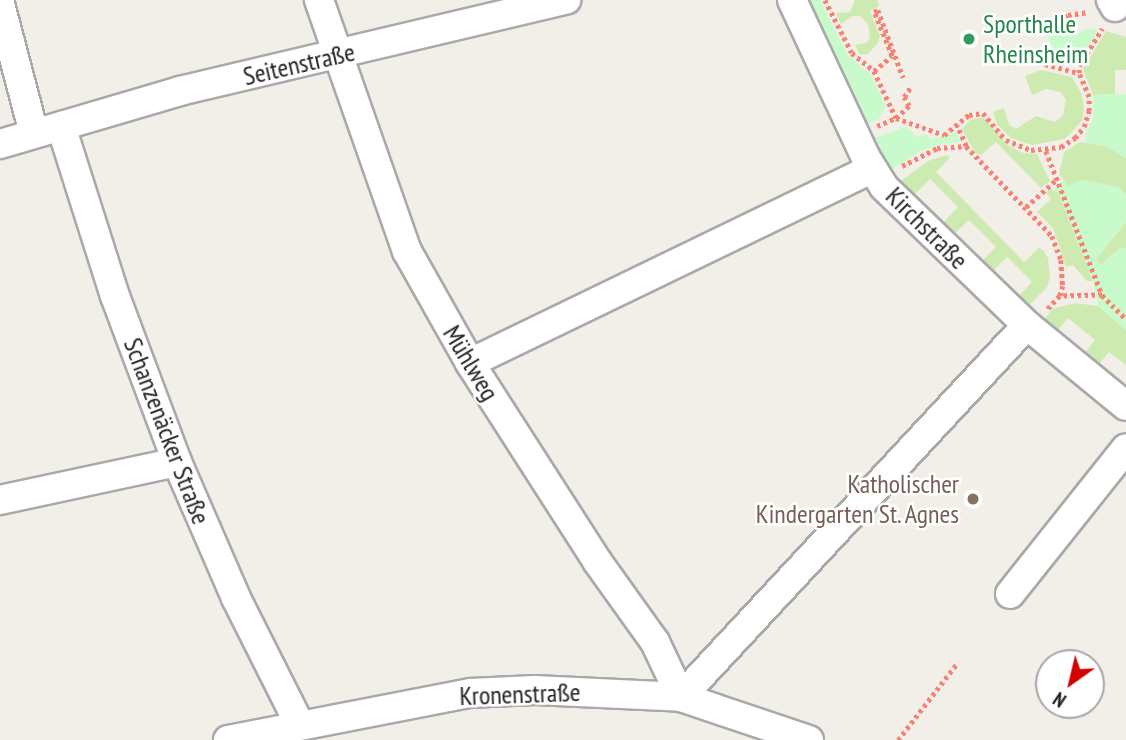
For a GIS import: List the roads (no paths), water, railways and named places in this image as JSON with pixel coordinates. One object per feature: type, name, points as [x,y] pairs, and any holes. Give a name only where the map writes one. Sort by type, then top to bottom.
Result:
[{"type":"street","name":"Mühlweg","points":[[319,0],[407,251],[470,363],[597,561],[655,642],[681,697]]},
{"type":"street","name":"Seitenstraße","points":[[0,145],[180,91],[566,0]]},
{"type":"street","name":"Kirchstraße","points":[[792,0],[881,172],[884,187],[1126,406]]},
{"type":"street","points":[[0,4],[34,134]]},
{"type":"street","name":"Schanzenäcker Straße","points":[[61,126],[115,296],[177,462],[236,598],[300,725]]},
{"type":"street","points":[[470,363],[881,172]]},
{"type":"street","points":[[681,697],[1033,322]]},
{"type":"street","points":[[1010,594],[1126,448]]},
{"type":"street","points":[[0,500],[177,462]]},
{"type":"street","name":"Kronenstraße","points":[[228,740],[470,693],[534,690],[681,697],[809,740]]},
{"type":"place","name":"Sporthalle Rheinsheim","points":[[969,39]]},
{"type":"place","name":"Katholischer Kindergarten St. Agnes","points":[[973,499]]}]
